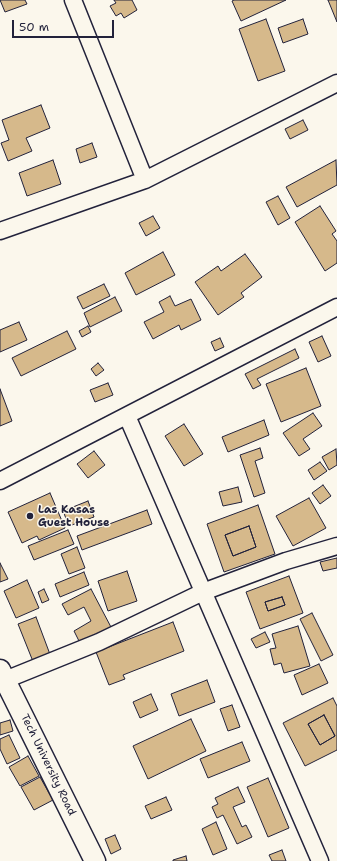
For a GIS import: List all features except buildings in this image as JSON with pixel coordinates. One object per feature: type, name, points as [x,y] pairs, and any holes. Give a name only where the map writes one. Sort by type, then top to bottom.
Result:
[{"type":"street","points":[[73,0],[145,180]]},
{"type":"street","points":[[0,231],[145,180],[337,83]]},
{"type":"street","points":[[0,481],[337,307]]},
{"type":"street","points":[[127,416],[320,861]]},
{"type":"street","points":[[3,675],[98,642],[203,592],[286,561],[337,546]]},
{"type":"street","name":"Tech University Road","points":[[3,675],[95,861]]},
{"type":"place","name":"Las Kasas Guest House","points":[[30,516]]}]
